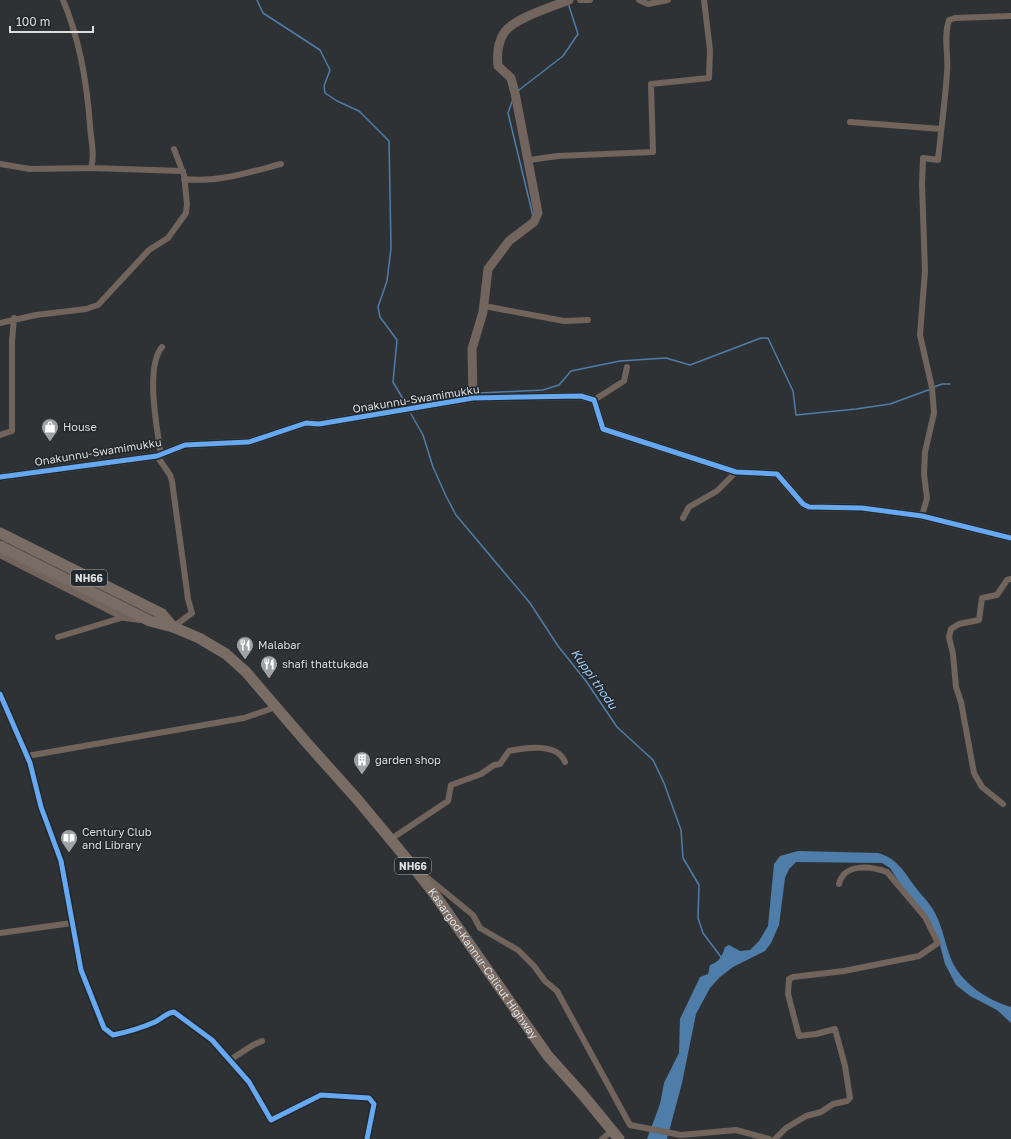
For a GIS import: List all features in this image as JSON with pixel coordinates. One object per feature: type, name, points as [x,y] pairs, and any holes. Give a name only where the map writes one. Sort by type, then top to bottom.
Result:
[{"type":"highway","name":"Kasargod-Kannur-Calicut Highway","points":[[0,533],[162,614],[174,628]]},
{"type":"highway","name":"Kasargod-Kannur-Calicut Highway","points":[[0,546],[150,621],[174,628],[199,638],[226,654],[246,672],[358,799],[411,864],[435,895],[548,1056],[616,1135]]},
{"type":"main road","points":[[473,398],[472,349],[484,306],[488,269],[509,241],[534,222],[538,213],[529,160],[510,78],[498,66],[497,54],[504,32],[528,16],[569,0]]},
{"type":"street","points":[[63,0],[72,20],[80,51],[89,99],[94,157],[91,168]]},
{"type":"street","points":[[580,0],[590,0]]},
{"type":"street","points":[[639,0],[648,4],[668,0]]},
{"type":"street","points":[[529,160],[558,156],[653,152],[651,84],[709,78],[710,50],[704,0]]},
{"type":"street","points":[[922,516],[927,498],[924,474],[925,452],[934,413],[932,388],[920,335],[925,271],[922,184],[923,158],[938,160],[947,71],[946,50],[947,26],[949,20],[955,18],[1011,16]]},
{"type":"street","points":[[850,122],[941,129]]},
{"type":"street","points":[[0,323],[14,318],[70,312],[98,305],[149,250],[168,238],[186,212],[187,204],[183,171],[174,149]]},
{"type":"street","points":[[0,164],[30,169],[91,168],[183,171]]},
{"type":"street","points":[[184,179],[198,180],[225,176],[281,164]]},
{"type":"street","points":[[484,306],[564,321],[588,320]]},
{"type":"street","points":[[0,435],[12,431],[12,341],[14,318]]},
{"type":"street","points":[[162,347],[157,354],[154,375],[154,411],[159,455],[172,481],[188,599],[192,613],[174,628]]},
{"type":"street","points":[[627,367],[624,381],[594,400],[603,429],[736,472],[777,474],[803,504],[809,506],[862,508],[922,516],[1011,538]]},
{"type":"street","name":"Onakunnu-Swamimukku","points":[[0,477],[159,455],[186,446],[249,442],[306,423],[319,424],[473,398],[581,396],[594,400]]},
{"type":"street","points":[[683,518],[689,507],[717,491],[736,472]]},
{"type":"street","points":[[0,554],[124,617],[150,621]]},
{"type":"street","points":[[1003,804],[982,787],[974,773],[961,702],[956,687],[954,654],[949,637],[951,629],[959,624],[979,620],[982,598],[997,594],[1007,580],[1011,579]]},
{"type":"street","points":[[58,637],[124,617]]},
{"type":"street","points":[[0,694],[27,756],[42,806],[65,872],[72,923],[77,941],[81,970],[104,1028],[113,1035],[134,1030],[158,1021],[168,1012],[174,1012],[212,1040],[230,1060],[249,1082],[271,1120],[321,1095],[369,1098],[374,1104],[367,1139]]},
{"type":"street","points":[[27,756],[244,718],[276,707]]},
{"type":"street","points":[[391,840],[448,802],[451,785],[487,771],[494,765],[500,764],[509,751],[526,748],[544,748],[562,756],[564,762]]},
{"type":"street","points":[[411,864],[474,915],[480,928],[518,950],[534,966],[545,981],[558,991],[630,1125],[671,1133],[680,1137],[736,1130],[769,1139]]},
{"type":"street","points":[[776,1139],[786,1128],[806,1116],[821,1112],[833,1104],[847,1101],[850,1098],[845,1066],[835,1029],[816,1034],[799,1036],[788,994],[789,979],[793,977],[844,970],[919,956],[938,943],[925,917],[887,872],[879,869],[850,869],[842,874],[838,884]]},
{"type":"street","points":[[0,933],[72,923]]},
{"type":"street","points":[[230,1060],[262,1041]]},
{"type":"street","points":[[602,1139],[616,1135]]},
{"type":"water","points":[[798,851],[878,853],[894,861],[933,909],[940,924],[955,968],[968,983],[984,995],[1011,1007],[1011,1023],[997,1010],[970,996],[956,985],[945,964],[940,945],[890,868],[882,863],[796,862],[789,869],[785,878],[779,925],[771,943],[765,951],[733,967],[720,977],[710,988],[696,1014],[682,1083],[667,1139],[647,1139],[660,1104],[664,1083],[679,1053],[680,1019],[700,977],[708,974],[710,965],[720,959],[725,947],[729,945],[740,951],[750,950],[759,941],[768,926],[774,864],[780,856]]},
{"type":"waterway","points":[[257,0],[263,13],[320,50],[330,70],[324,86],[325,93],[337,101],[359,111],[389,141],[391,248],[387,281],[378,307],[380,317],[397,340],[393,382],[406,404]]},
{"type":"waterway","points":[[519,90],[563,56],[578,34],[569,6]]},
{"type":"waterway","points":[[513,99],[508,113],[533,216]]},
{"type":"waterway","points":[[479,393],[543,390],[559,385],[571,371],[620,361],[666,358],[690,365],[761,338],[768,338],[793,391],[796,415],[890,404],[931,389]]},
{"type":"waterway","points":[[934,387],[942,384],[950,384]]},
{"type":"waterway","points":[[405,401],[467,393]]},
{"type":"waterway","name":"Kuppi thodu","points":[[411,414],[423,435],[433,467],[456,515],[530,603],[558,646],[586,681],[617,727],[653,760],[664,783],[681,830],[683,858],[699,885],[698,918],[703,933],[721,957]]},
{"type":"cycle path","points":[[0,477],[157,456],[185,445],[249,442],[306,423],[319,424],[473,398],[581,396],[594,400],[603,429],[736,472],[777,474],[803,504],[809,507],[862,508],[922,516],[1011,538]]},
{"type":"cycle path","points":[[0,694],[30,763],[41,807],[61,861],[81,970],[104,1028],[113,1035],[119,1034],[150,1024],[169,1013],[174,1012],[212,1040],[249,1082],[271,1120],[321,1095],[369,1098],[374,1104],[367,1139]]},
{"type":"place","name":"House","points":[[50,442]]},
{"type":"place","name":"Malabar","points":[[245,660]]},
{"type":"place","name":"shafi thattukada","points":[[269,679]]},
{"type":"place","name":"garden shop","points":[[362,775]]},
{"type":"place","name":"Century Club and Library","points":[[69,853]]}]
